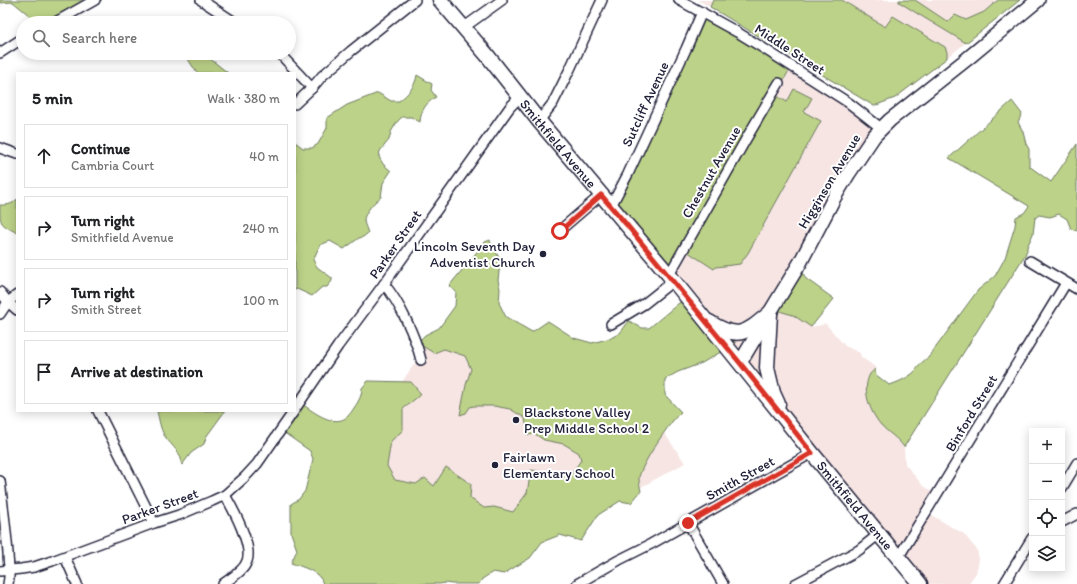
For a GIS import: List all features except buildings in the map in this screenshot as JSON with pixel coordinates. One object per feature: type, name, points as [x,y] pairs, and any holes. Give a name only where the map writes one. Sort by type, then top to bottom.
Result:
[{"type":"main road","name":"Smithfield Avenue","points":[[440,0],[671,278],[920,584]]},
{"type":"main road","points":[[703,318],[729,332],[740,333],[756,325],[770,313]]},
{"type":"main road","points":[[770,313],[767,368],[773,393],[783,416]]},
{"type":"street","points":[[66,16],[95,0]]},
{"type":"street","points":[[201,0],[225,16]]},
{"type":"street","points":[[296,103],[322,76],[415,0]]},
{"type":"street","points":[[463,28],[502,0]]},
{"type":"street","points":[[539,121],[552,103],[570,69],[602,0]]},
{"type":"street","name":"Middle Street","points":[[679,0],[744,36],[840,97],[881,128]]},
{"type":"street","name":"Higginson Avenue","points":[[740,363],[800,263],[834,198],[874,136],[890,120],[1038,0]]},
{"type":"street","name":"Sutcliff Avenue","points":[[611,206],[628,174],[702,12]]},
{"type":"street","points":[[0,53],[16,43]]},
{"type":"street","points":[[286,60],[312,88]]},
{"type":"street","name":"Chestnut Avenue","points":[[671,278],[746,139],[779,83]]},
{"type":"street","name":"Parker Street","points":[[296,407],[338,346],[510,107],[520,97]]},
{"type":"street","points":[[0,148],[16,154]]},
{"type":"street","points":[[560,231],[601,195]]},
{"type":"street","points":[[1030,261],[1077,289]]},
{"type":"street","points":[[611,324],[644,304],[671,278]]},
{"type":"street","name":"Binford Street","points":[[898,558],[1066,283]]},
{"type":"street","points":[[384,284],[397,302],[416,344],[421,360]]},
{"type":"street","points":[[0,292],[16,309]]},
{"type":"street","points":[[0,314],[8,302],[16,296]]},
{"type":"street","points":[[98,412],[154,523]]},
{"type":"street","name":"Parker Street","points":[[0,571],[34,567],[65,557],[191,510],[225,495],[257,464],[293,412]]},
{"type":"street","name":"Smith Street","points":[[577,584],[812,453]]},
{"type":"street","points":[[1065,483],[1077,463]]},
{"type":"street","points":[[0,481],[1,507],[10,570],[8,584]]},
{"type":"street","points":[[223,584],[244,567],[248,561],[249,552],[246,540],[225,495]]},
{"type":"street","points":[[1065,520],[1077,514]]},
{"type":"street","points":[[688,523],[723,584]]},
{"type":"street","points":[[795,584],[859,550],[879,534]]},
{"type":"street","points":[[1004,584],[1029,543]]},
{"type":"street","points":[[65,557],[77,584]]},
{"type":"street","points":[[592,575],[597,584]]},
{"type":"shaded area","points":[[697,0],[1020,0],[896,98]]},
{"type":"shaded area","points":[[791,67],[881,128],[775,310],[793,315],[811,327],[825,323],[845,346],[860,353],[861,357],[875,367],[869,375],[866,383],[880,423],[904,447],[905,464],[923,486],[940,496],[930,514],[963,533],[977,550],[979,560],[976,573],[968,584],[919,584],[739,352],[736,343],[724,336],[672,279],[688,252],[714,269],[813,118],[777,96],[777,92]]},
{"type":"shaded area","name":"Blackstone Valley Prep Middle School 2","points":[[436,331],[605,347],[685,463],[464,584],[452,584],[326,496]]},
{"type":"green space","points":[[0,0],[102,0],[69,16],[30,16],[13,2],[0,3]]},
{"type":"green space","points":[[713,0],[842,0],[885,27],[893,16],[945,47],[947,58],[895,98],[874,106],[710,7]]},
{"type":"green space","points":[[899,0],[915,0],[948,22],[955,15],[966,20],[984,12],[998,0],[1020,0],[966,43],[899,2]]},
{"type":"green space","points":[[702,12],[791,67],[777,92],[777,96],[787,102],[794,89],[812,98],[804,112],[821,121],[748,253],[740,264],[716,267],[714,269],[688,252],[671,279],[611,206]]},
{"type":"green space","points":[[189,60],[212,60],[227,72],[196,72]]},
{"type":"green space","points":[[417,75],[432,84],[431,90],[436,97],[425,107],[420,122],[411,117],[402,117],[391,132],[389,140],[380,151],[379,157],[383,164],[391,171],[383,183],[381,197],[370,207],[364,217],[364,223],[368,233],[344,249],[330,241],[320,245],[313,260],[317,267],[332,278],[332,281],[327,287],[322,287],[312,296],[296,290],[296,143],[303,148],[312,148],[318,144],[327,128],[327,118],[347,105],[378,93],[391,101],[399,101],[411,90]]},
{"type":"green space","points":[[1012,101],[1022,114],[1018,122],[1029,149],[1029,166],[1051,182],[1077,144],[1077,231],[1071,229],[1067,219],[1059,214],[1050,217],[1039,215],[1035,218],[1033,234],[1025,255],[904,447],[877,420],[868,401],[866,388],[867,382],[870,374],[875,369],[875,374],[889,385],[901,381],[912,374],[923,361],[928,358],[978,290],[995,276],[1005,258],[1015,226],[1016,217],[1024,213],[1029,206],[949,158]]},
{"type":"green space","points":[[16,200],[16,232],[4,225],[0,217],[0,205],[13,202]]},
{"type":"green space","points":[[490,240],[500,259],[498,280],[500,289],[499,303],[506,317],[532,332],[548,321],[574,338],[592,343],[611,338],[620,333],[629,321],[642,328],[649,328],[685,298],[724,336],[736,343],[702,363],[678,372],[665,379],[665,395],[681,412],[664,433],[650,454],[639,478],[641,491],[631,503],[620,501],[598,515],[581,541],[560,535],[542,542],[530,558],[504,574],[493,572],[482,579],[479,584],[323,584],[314,573],[291,563],[297,550],[291,533],[291,504],[299,499],[305,491],[313,459],[310,451],[283,432],[302,404],[325,418],[337,421],[343,420],[348,416],[360,399],[362,388],[368,381],[411,382],[421,394],[403,409],[403,430],[391,441],[387,466],[395,480],[416,484],[425,478],[434,486],[446,467],[471,484],[470,498],[484,508],[494,507],[513,512],[527,493],[531,470],[567,476],[571,474],[581,460],[579,453],[564,444],[544,440],[535,434],[528,435],[525,418],[510,409],[494,406],[474,406],[470,407],[466,413],[460,415],[471,369],[465,356],[444,349],[434,353],[417,343],[425,335],[439,328],[455,306],[456,292],[449,286],[485,242]]},
{"type":"green space","points":[[800,263],[805,278],[834,299],[811,327],[793,315],[772,309]]},
{"type":"green space","points":[[157,412],[224,412],[206,437],[204,444],[191,453],[182,465],[180,455],[166,438]]},
{"type":"place","name":"Lincoln Seventh Day Adventist Church","points":[[543,254]]},
{"type":"place","name":"Blackstone Valley Prep Middle School 2","points":[[516,420]]},
{"type":"place","name":"Fairlawn Elementary School","points":[[495,465]]},
{"type":"route","points":[[560,231],[601,195],[669,275],[812,453],[688,523]]}]
